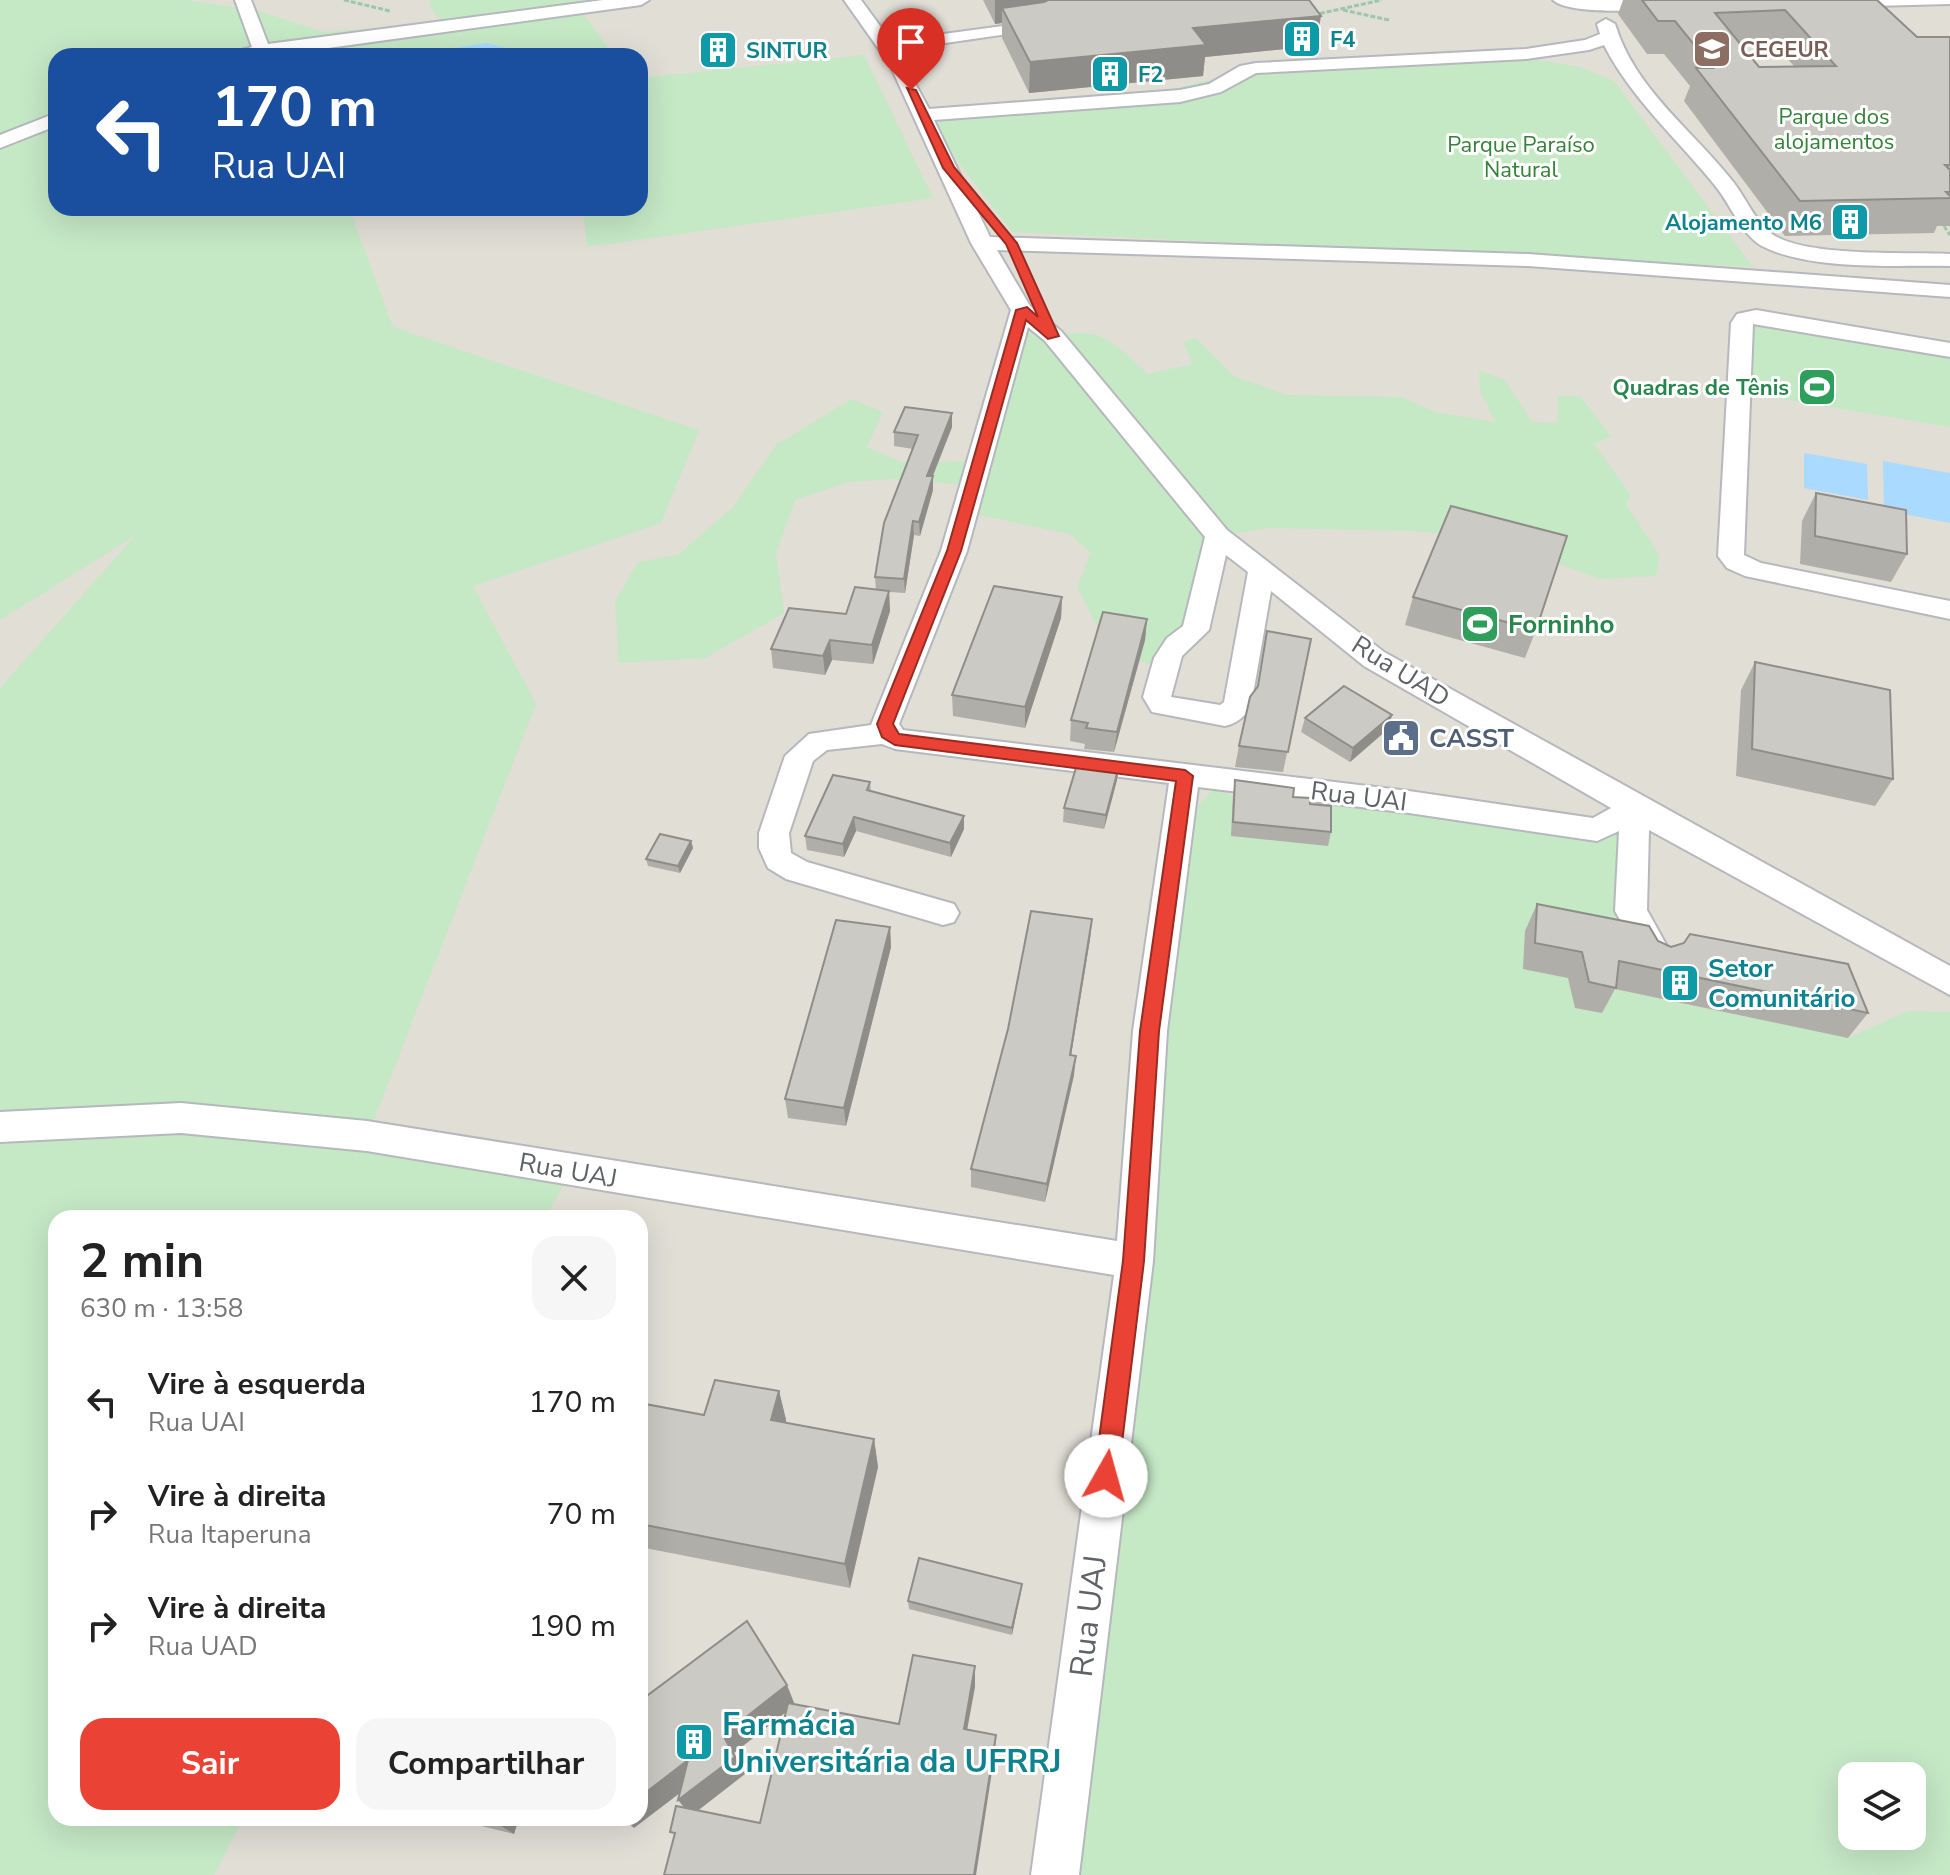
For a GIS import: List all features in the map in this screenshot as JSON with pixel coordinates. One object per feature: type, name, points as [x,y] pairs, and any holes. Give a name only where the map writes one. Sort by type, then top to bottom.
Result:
[{"type":"street","points":[[243,0],[260,48]]},
{"type":"street","points":[[294,48],[446,24],[641,0]]},
{"type":"street","name":"Rua UAD","points":[[852,0],[899,65],[985,251],[1022,310],[1053,336],[1218,536],[1374,659],[1950,982]]},
{"type":"street","points":[[865,0],[889,30],[896,45],[899,65]]},
{"type":"street","points":[[1561,0],[1582,1],[1605,21],[1634,83],[1687,140],[1767,240],[1788,249],[1810,252],[1950,260]]},
{"type":"street","points":[[1819,2],[1926,1],[1943,7]]},
{"type":"street","points":[[923,115],[1180,96],[1215,88],[1246,70],[1274,66],[1526,54],[1589,45],[1605,21],[1681,4]]},
{"type":"street","points":[[431,9],[446,24]]},
{"type":"street","points":[[896,45],[1043,24]]},
{"type":"street","points":[[1526,54],[1584,64]]},
{"type":"street","points":[[1603,69],[1634,83]]},
{"type":"street","points":[[0,142],[48,122]]},
{"type":"street","name":"Rua UAD","points":[[949,168],[1018,259],[1053,336]]},
{"type":"street","points":[[985,251],[1018,259],[1534,278],[1950,305]]},
{"type":"street","points":[[1018,259],[1528,260],[1950,291]]},
{"type":"street","points":[[943,913],[797,871],[779,860],[774,848],[774,833],[800,756],[819,741],[888,733],[885,724],[954,551],[1022,310]]},
{"type":"street","points":[[1950,350],[1756,317],[1745,319],[1742,323],[1731,556],[1743,567],[1754,570],[1950,610]]},
{"type":"street","points":[[1195,630],[1218,536]]},
{"type":"street","points":[[1249,638],[1195,630],[1176,642],[1168,653],[1157,697],[1167,708],[1225,716],[1237,706],[1249,638],[1261,570]]},
{"type":"street","name":"Rua UAI","points":[[888,733],[895,739],[1409,802],[1597,830],[1635,808]]},
{"type":"street","name":"Rua UAJ","points":[[1055,1875],[1134,1261],[1150,1031],[1185,776]]},
{"type":"street","points":[[1635,808],[1631,911],[1657,957]]},
{"type":"street","name":"Rua UAJ","points":[[0,1127],[181,1118],[367,1136],[1134,1261]]},
{"type":"path","points":[[1310,16],[1382,0]]},
{"type":"path","points":[[1339,9],[1389,20]]},
{"type":"path","points":[[1944,226],[1950,235]]},
{"type":"shaded area","points":[[0,0],[1950,0],[1950,1875],[0,1875]]},
{"type":"green space","points":[[0,0],[186,0],[256,10],[324,32],[444,23],[431,9],[429,0],[641,0],[582,12],[608,48],[48,48],[48,216],[352,216],[393,327],[699,430],[661,523],[473,586],[536,704],[368,1135],[570,1171],[550,1210],[48,1210],[48,1826],[239,1826],[214,1875],[0,1875],[0,688],[135,536],[0,620]]},
{"type":"green space","points":[[864,55],[933,198],[587,247],[584,216],[648,216],[648,77]]},
{"type":"green space","name":"Parque Paraíso Natural","points":[[1527,58],[1580,67],[1614,81],[1753,267],[1012,232],[937,134],[940,114],[1117,103],[1256,68]]},
{"type":"green space","points":[[1022,310],[1053,336],[1083,333],[1106,339],[1148,374],[1192,364],[1184,342],[1196,338],[1234,376],[1287,395],[1401,397],[1436,412],[1495,422],[1480,390],[1479,371],[1505,380],[1532,422],[1557,423],[1558,396],[1580,396],[1611,436],[1594,444],[1631,495],[1626,504],[1660,556],[1656,576],[1600,579],[1557,563],[1443,534],[1415,531],[1269,528],[1218,536],[1195,630],[1165,669],[1139,661],[1144,640],[1101,633],[1077,587],[1091,553],[1070,534],[965,512],[971,485],[891,479],[848,482],[795,500],[776,554],[784,613],[705,658],[619,663],[615,601],[638,562],[678,555],[733,507],[776,445],[851,399],[883,412],[867,447],[901,462],[979,461]]},
{"type":"green space","points":[[1748,324],[1950,356],[1950,427],[1746,393]]},
{"type":"green space","points":[[1214,788],[1233,796],[1231,836],[1327,845],[1293,789],[1596,830],[1635,808],[1631,911],[1568,978],[1576,1008],[1605,987],[1848,1038],[1908,1011],[1950,1012],[1950,1875],[1055,1875],[1193,812]]},
{"type":"water","points":[[487,43],[506,48],[455,48]]},
{"type":"water","points":[[1804,453],[1867,464],[1868,500],[1804,488]]},
{"type":"water","points":[[1883,461],[1950,473],[1950,523],[1884,510]]},
{"type":"building","points":[[1048,0],[1309,0],[1321,16],[1193,28],[1206,45],[1030,62],[1002,8]]},
{"type":"building","points":[[1642,0],[1877,0],[1917,37],[1950,37],[1950,165],[1945,165],[1950,170],[1950,192],[1946,192],[1950,198],[1800,201],[1696,68],[1713,68],[1675,21],[1658,21]],"holes":[[[1785,10],[1836,66],[1759,67],[1715,13]]]},
{"type":"building","points":[[905,407],[952,413],[927,476],[933,476],[919,522],[913,521],[904,579],[875,577],[884,523],[918,435],[894,432]]},
{"type":"building","points":[[1816,493],[1906,510],[1907,554],[1815,536]]},
{"type":"building","points":[[1451,506],[1567,536],[1536,630],[1413,597]]},
{"type":"building","points":[[994,586],[1062,597],[1025,707],[952,695]]},
{"type":"building","points":[[855,587],[889,591],[872,645],[830,640],[823,656],[771,649],[789,608],[846,614]]},
{"type":"building","points":[[1103,612],[1147,619],[1117,732],[1086,728],[1088,723],[1071,720]]},
{"type":"building","points":[[1267,631],[1311,639],[1288,752],[1239,746],[1250,697],[1258,686]]},
{"type":"building","points":[[1755,662],[1890,690],[1893,779],[1752,749]]},
{"type":"building","points":[[1344,686],[1392,715],[1353,748],[1305,718]]},
{"type":"building","points":[[1078,761],[1119,766],[1106,815],[1064,808]]},
{"type":"building","points":[[833,775],[870,782],[867,790],[964,816],[950,843],[854,817],[843,844],[805,836]]},
{"type":"building","points":[[1235,780],[1294,788],[1293,797],[1310,798],[1310,804],[1331,806],[1331,832],[1233,822]]},
{"type":"building","points":[[660,834],[691,841],[678,866],[646,859]]},
{"type":"building","points":[[1537,904],[1649,926],[1658,941],[1671,947],[1684,943],[1690,934],[1848,964],[1868,1013],[1619,961],[1616,988],[1589,982],[1582,952],[1535,943]]},
{"type":"building","points":[[1031,911],[1092,919],[1070,1055],[1076,1056],[1047,1184],[971,1169],[1008,1029]]},
{"type":"building","points":[[836,920],[890,927],[844,1108],[785,1099]]},
{"type":"building","points":[[715,1380],[779,1391],[771,1420],[874,1439],[845,1564],[648,1526],[648,1404],[704,1415]]},
{"type":"building","points":[[919,1558],[1022,1584],[1012,1628],[908,1601]]},
{"type":"building","name":"Farmácia Universitária da UFRRJ","points":[[747,1621],[787,1685],[723,1735],[735,1757],[678,1800],[688,1760],[648,1791],[648,1695]]},
{"type":"building","points":[[913,1655],[975,1666],[964,1729],[996,1735],[974,1875],[664,1875],[675,1833],[670,1832],[676,1806],[760,1823],[788,1703],[899,1724]]},
{"type":"place","name":"F4","points":[[1302,39]]},
{"type":"place","name":"CEGEUR","points":[[1712,49]]},
{"type":"place","name":"SINTUR","points":[[718,50]]},
{"type":"place","name":"F2","points":[[1110,74]]},
{"type":"place","name":"Alojamento M6","points":[[1850,222]]},
{"type":"place","name":"Quadras de Tênis","points":[[1817,387]]},
{"type":"place","name":"Forninho","points":[[1480,624]]},
{"type":"place","name":"CASST","points":[[1401,738]]},
{"type":"place","name":"Setor Comunitário","points":[[1680,983]]},
{"type":"place","name":"Farmácia Universitária da UFRRJ","points":[[694,1742]]},
{"type":"route","points":[[911,90],[949,168],[1011,243],[1053,336],[1022,310],[1002,371],[954,551],[885,724],[888,733],[895,739],[1185,776],[1178,846],[1150,1031],[1134,1261],[1106,1476]]},
{"type":"park label","name":"Parque dos alojamentos","points":[[1834,128]]}]
